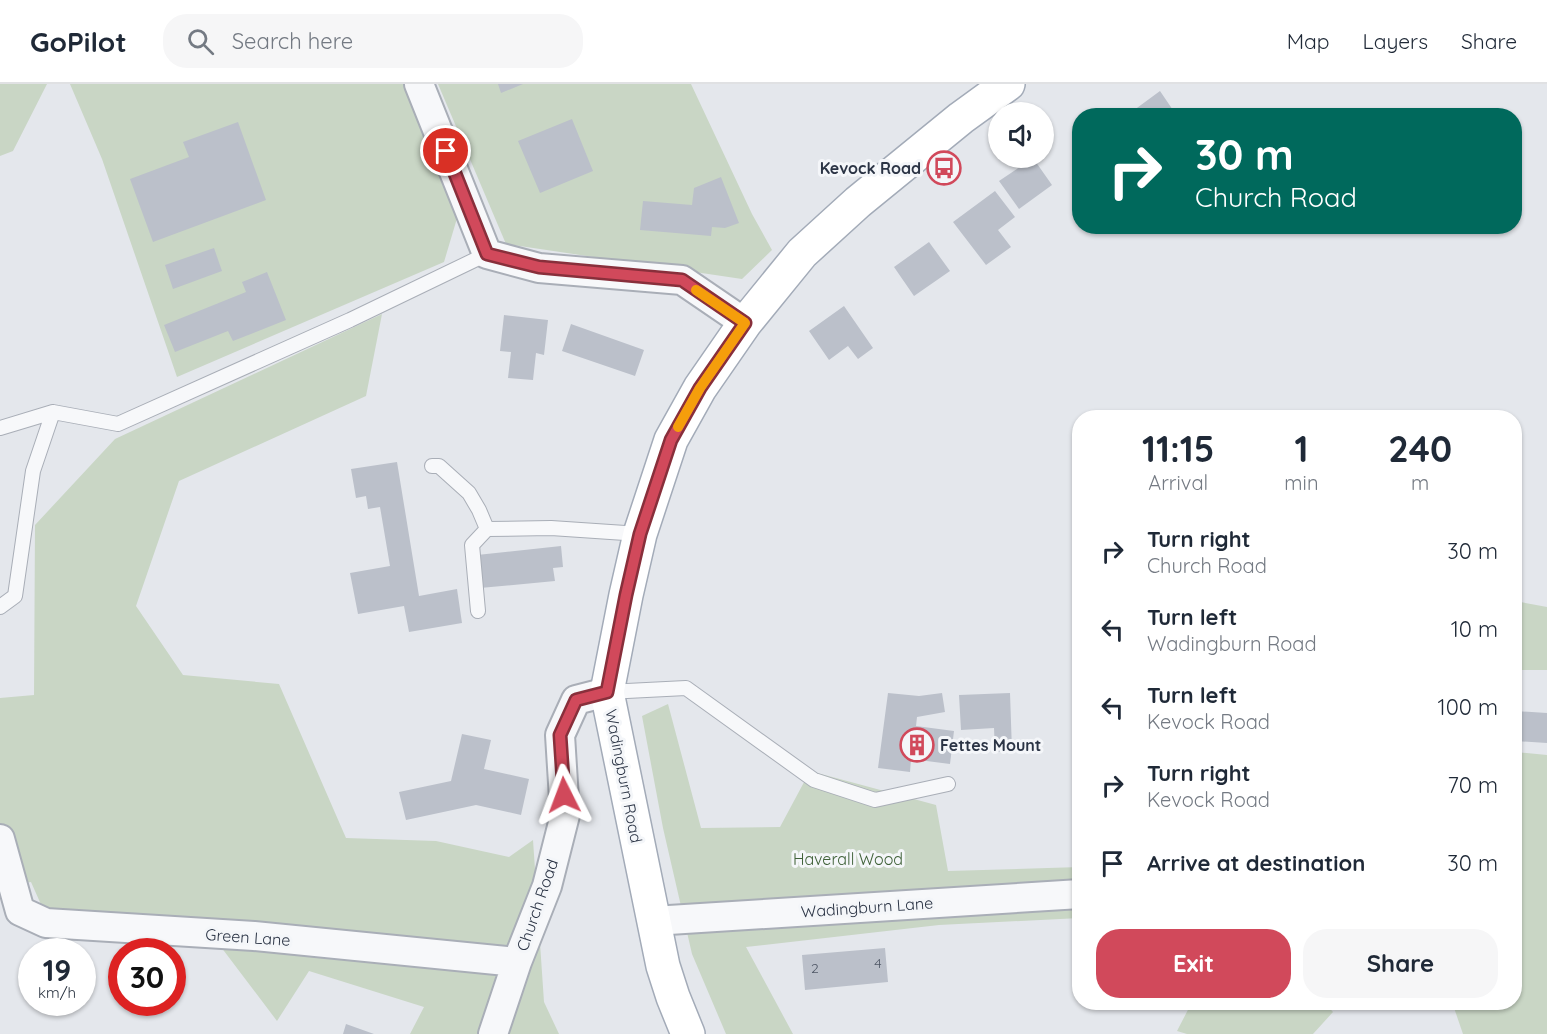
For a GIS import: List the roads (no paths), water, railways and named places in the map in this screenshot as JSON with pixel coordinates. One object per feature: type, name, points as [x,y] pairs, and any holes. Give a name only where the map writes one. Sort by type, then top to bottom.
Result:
[{"type":"main road","name":"Wadingburn Road","points":[[688,1034],[663,966],[607,692],[640,534],[671,440],[700,388],[745,323],[802,253],[858,202],[952,125],[1008,84]]},
{"type":"street","points":[[419,84],[487,254],[539,267],[682,280],[745,323]]},
{"type":"street","name":"Church Road","points":[[493,1034],[517,962],[547,886],[565,815],[560,735],[576,700],[607,692]]},
{"type":"street","name":"Green Lane","points":[[0,839],[20,911],[46,923],[254,936],[517,962]]},
{"type":"street","name":"Wadingburn Lane","points":[[653,921],[1072,895]]},
{"type":"lane","points":[[0,428],[53,412],[118,424],[350,320],[487,254]]},
{"type":"lane","points":[[0,607],[15,596],[33,471],[53,412]]},
{"type":"lane","points":[[432,466],[439,466],[469,493],[486,529]]},
{"type":"lane","points":[[478,611],[472,545],[486,529],[551,528],[640,534]]},
{"type":"lane","points":[[607,692],[686,688],[814,780],[875,800],[948,784]]},
{"type":"place","name":"Kevock Road","points":[[944,168]]},
{"type":"place","name":"Fettes Mount","points":[[917,745]]},
{"type":"park label","name":"Haverall Wood","points":[[848,859]]}]
